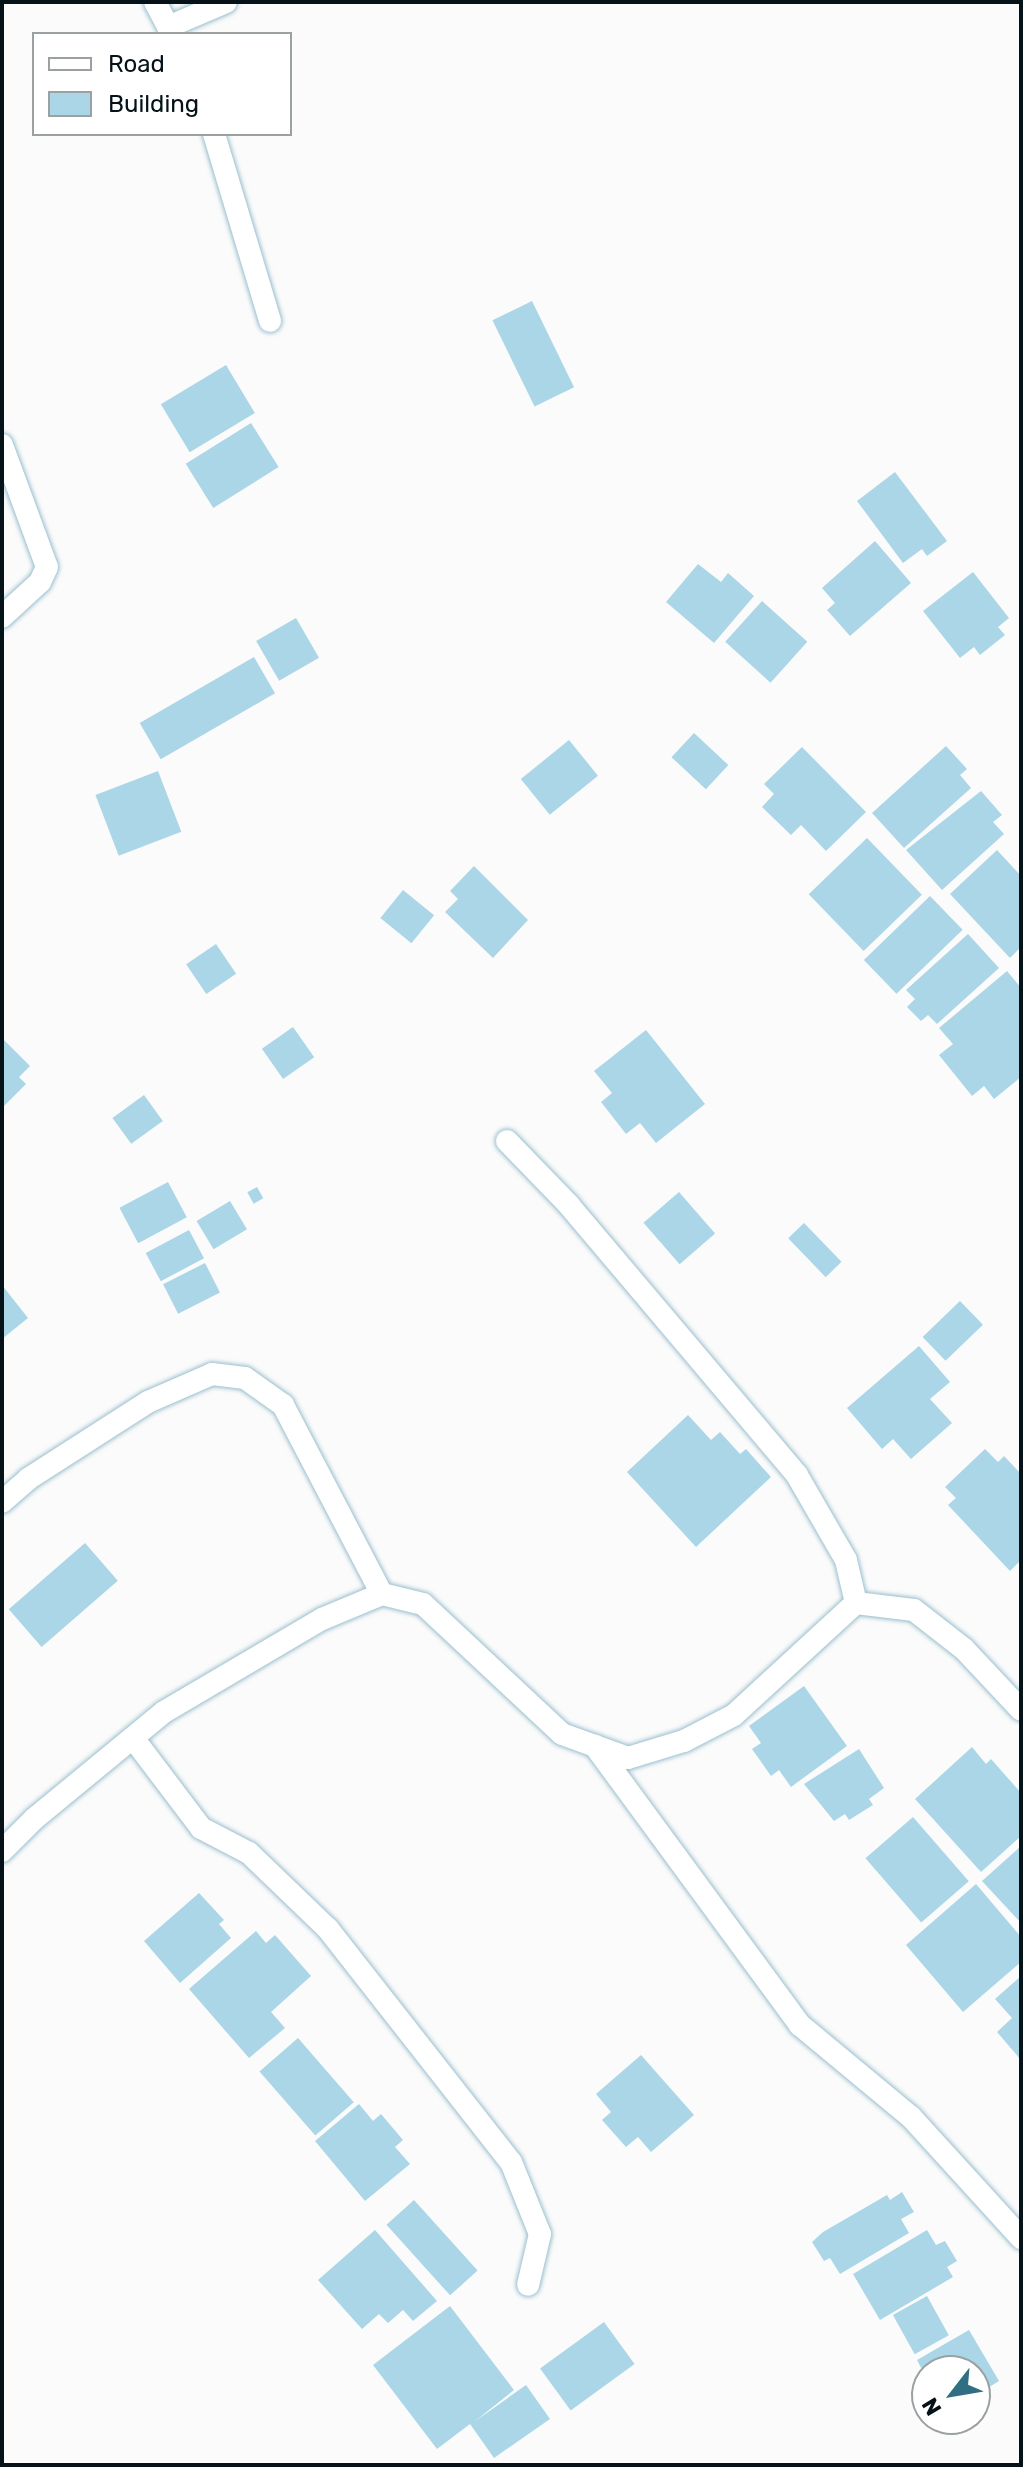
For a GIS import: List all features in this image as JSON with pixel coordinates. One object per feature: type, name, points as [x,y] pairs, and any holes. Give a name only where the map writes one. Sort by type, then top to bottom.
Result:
[{"type":"street","points":[[155,2],[170,30],[226,2]]},
{"type":"street","points":[[215,136],[270,321]]},
{"type":"street","points":[[2,445],[47,567],[40,582],[2,617]]},
{"type":"street","points":[[507,1141],[569,1205],[797,1475],[846,1560],[856,1603]]},
{"type":"street","points":[[2,1502],[28,1479],[148,1402],[212,1374],[245,1378],[283,1405],[382,1594]]},
{"type":"street","points":[[2,1851],[164,1712],[322,1619],[382,1594],[423,1604],[562,1734],[628,1758],[684,1741],[734,1715],[856,1603],[914,1610],[964,1649],[1021,1710]]},
{"type":"street","points":[[133,1738],[201,1828],[249,1853],[328,1929],[511,2162],[540,2234],[528,2285]]},
{"type":"street","points":[[595,1746],[800,2025],[911,2117],[1021,2238]]},
{"type":"building","points":[[532,301],[574,387],[535,407],[492,320]]},
{"type":"building","points":[[226,365],[255,413],[190,452],[161,404]]},
{"type":"building","points":[[251,423],[279,467],[213,508],[186,464]]},
{"type":"building","points":[[895,472],[947,541],[927,556],[922,549],[903,563],[857,501]]},
{"type":"building","points":[[875,541],[911,583],[850,636],[827,610],[835,603],[822,588]]},
{"type":"building","points":[[698,564],[721,582],[728,573],[754,596],[714,643],[666,602]]},
{"type":"building","points":[[973,572],[1009,618],[998,627],[1005,635],[980,655],[974,647],[960,658],[923,611]]},
{"type":"building","points":[[762,601],[807,642],[771,683],[725,642]]},
{"type":"building","points":[[296,618],[319,658],[279,681],[256,641]]},
{"type":"building","points":[[254,657],[275,693],[161,759],[140,723]]},
{"type":"building","points":[[694,733],[728,765],[706,789],[671,757]]},
{"type":"building","points":[[569,740],[598,776],[550,815],[521,779]]},
{"type":"building","points":[[946,746],[967,769],[960,775],[971,788],[904,848],[872,813]]},
{"type":"building","points":[[802,747],[866,812],[826,851],[801,825],[791,835],[762,807],[774,794],[764,784]]},
{"type":"building","points":[[158,771],[181,832],[119,856],[95,795]]},
{"type":"building","points":[[981,791],[1002,815],[993,822],[1004,834],[942,890],[906,850]]},
{"type":"building","points":[[867,838],[922,895],[864,951],[809,894]]},
{"type":"building","points":[[997,850],[1021,876],[1021,947],[1010,958],[950,894]]},
{"type":"building","points":[[474,866],[528,920],[493,958],[445,912],[458,899],[450,891]]},
{"type":"building","points":[[403,890],[434,915],[411,943],[380,918]]},
{"type":"building","points":[[930,896],[963,930],[896,994],[864,960]]},
{"type":"building","points":[[968,934],[999,968],[937,1024],[928,1015],[921,1021],[907,1007],[915,999],[906,990]]},
{"type":"building","points":[[216,944],[236,974],[206,994],[186,964]]},
{"type":"building","points":[[1007,971],[1021,988],[1021,1077],[994,1099],[984,1086],[972,1096],[939,1055],[953,1044],[939,1028]]},
{"type":"building","points":[[293,1027],[314,1057],[283,1079],[262,1049]]},
{"type":"building","points":[[646,1030],[705,1104],[656,1143],[640,1123],[626,1134],[601,1102],[612,1093],[594,1071]]},
{"type":"building","points":[[2,1038],[30,1066],[19,1077],[26,1084],[2,1108]]},
{"type":"building","points":[[144,1095],[163,1121],[131,1144],[112,1118]]},
{"type":"building","points":[[168,1182],[187,1217],[138,1243],[119,1208]]},
{"type":"building","points":[[257,1187],[263,1198],[254,1204],[247,1192]]},
{"type":"building","points":[[679,1192],[715,1234],[680,1264],[644,1223]]},
{"type":"building","points":[[230,1201],[247,1229],[214,1249],[197,1221]]},
{"type":"building","points":[[804,1223],[842,1262],[826,1277],[788,1238]]},
{"type":"building","points":[[189,1230],[204,1258],[161,1281],[146,1253]]},
{"type":"building","points":[[205,1263],[220,1292],[178,1314],[163,1284]]},
{"type":"building","points":[[2,1285],[28,1318],[2,1339]]},
{"type":"building","points":[[960,1301],[983,1325],[946,1361],[923,1337]]},
{"type":"building","points":[[919,1346],[950,1382],[930,1399],[952,1423],[911,1459],[893,1439],[882,1449],[847,1408]]},
{"type":"building","points":[[688,1415],[711,1440],[720,1432],[740,1454],[746,1449],[771,1477],[696,1547],[627,1472]]},
{"type":"building","points":[[985,1449],[998,1462],[1004,1456],[1021,1474],[1021,1560],[1010,1571],[948,1505],[956,1498],[945,1487]]},
{"type":"building","points":[[85,1543],[118,1581],[42,1647],[9,1609]]},
{"type":"building","points":[[804,1686],[847,1746],[791,1787],[779,1770],[771,1776],[752,1749],[761,1743],[749,1726]]},
{"type":"building","points":[[972,1747],[986,1764],[991,1759],[1021,1793],[1021,1836],[981,1872],[915,1799]]},
{"type":"building","points":[[859,1749],[884,1788],[869,1799],[873,1805],[849,1820],[845,1814],[834,1821],[804,1784]]},
{"type":"building","points":[[913,1817],[969,1881],[921,1922],[865,1858]]},
{"type":"building","points":[[1021,1846],[1021,1923],[982,1881]]},
{"type":"building","points":[[976,1884],[1021,1937],[1021,1962],[963,2012],[906,1945]]},
{"type":"building","points":[[199,1893],[224,1920],[219,1924],[231,1938],[180,1983],[144,1941]]},
{"type":"building","points":[[256,1931],[266,1943],[275,1935],[311,1976],[271,2012],[285,2028],[249,2058],[189,1989]]},
{"type":"building","points":[[1021,1976],[1021,2060],[997,2032],[1012,2018],[995,1999]]},
{"type":"building","points":[[298,2038],[354,2102],[315,2136],[260,2071]]},
{"type":"building","points":[[641,2055],[694,2115],[651,2152],[638,2137],[626,2147],[602,2120],[611,2112],[596,2094]]},
{"type":"building","points":[[359,2104],[373,2121],[381,2114],[403,2140],[395,2147],[410,2164],[365,2201],[315,2141]]},
{"type":"building","points":[[902,2192],[914,2212],[901,2219],[909,2233],[840,2274],[830,2258],[824,2261],[812,2242],[823,2232],[887,2195],[890,2200]]},
{"type":"building","points":[[414,2200],[478,2271],[450,2295],[387,2225]]},
{"type":"building","points":[[375,2230],[437,2301],[413,2321],[403,2310],[388,2323],[379,2314],[362,2329],[318,2280]]},
{"type":"building","points":[[927,2230],[936,2245],[945,2241],[957,2261],[947,2267],[953,2277],[880,2320],[853,2274]]},
{"type":"building","points":[[927,2296],[949,2335],[915,2354],[893,2315]]},
{"type":"building","points":[[450,2306],[514,2390],[474,2422],[526,2385],[550,2419],[494,2458],[470,2424],[437,2449],[373,2365]]},
{"type":"building","points":[[604,2322],[635,2364],[571,2411],[540,2368]]},
{"type":"building","points":[[969,2330],[984,2355],[926,2355]]},
{"type":"building","points":[[991,2367],[999,2381],[991,2386]]}]
